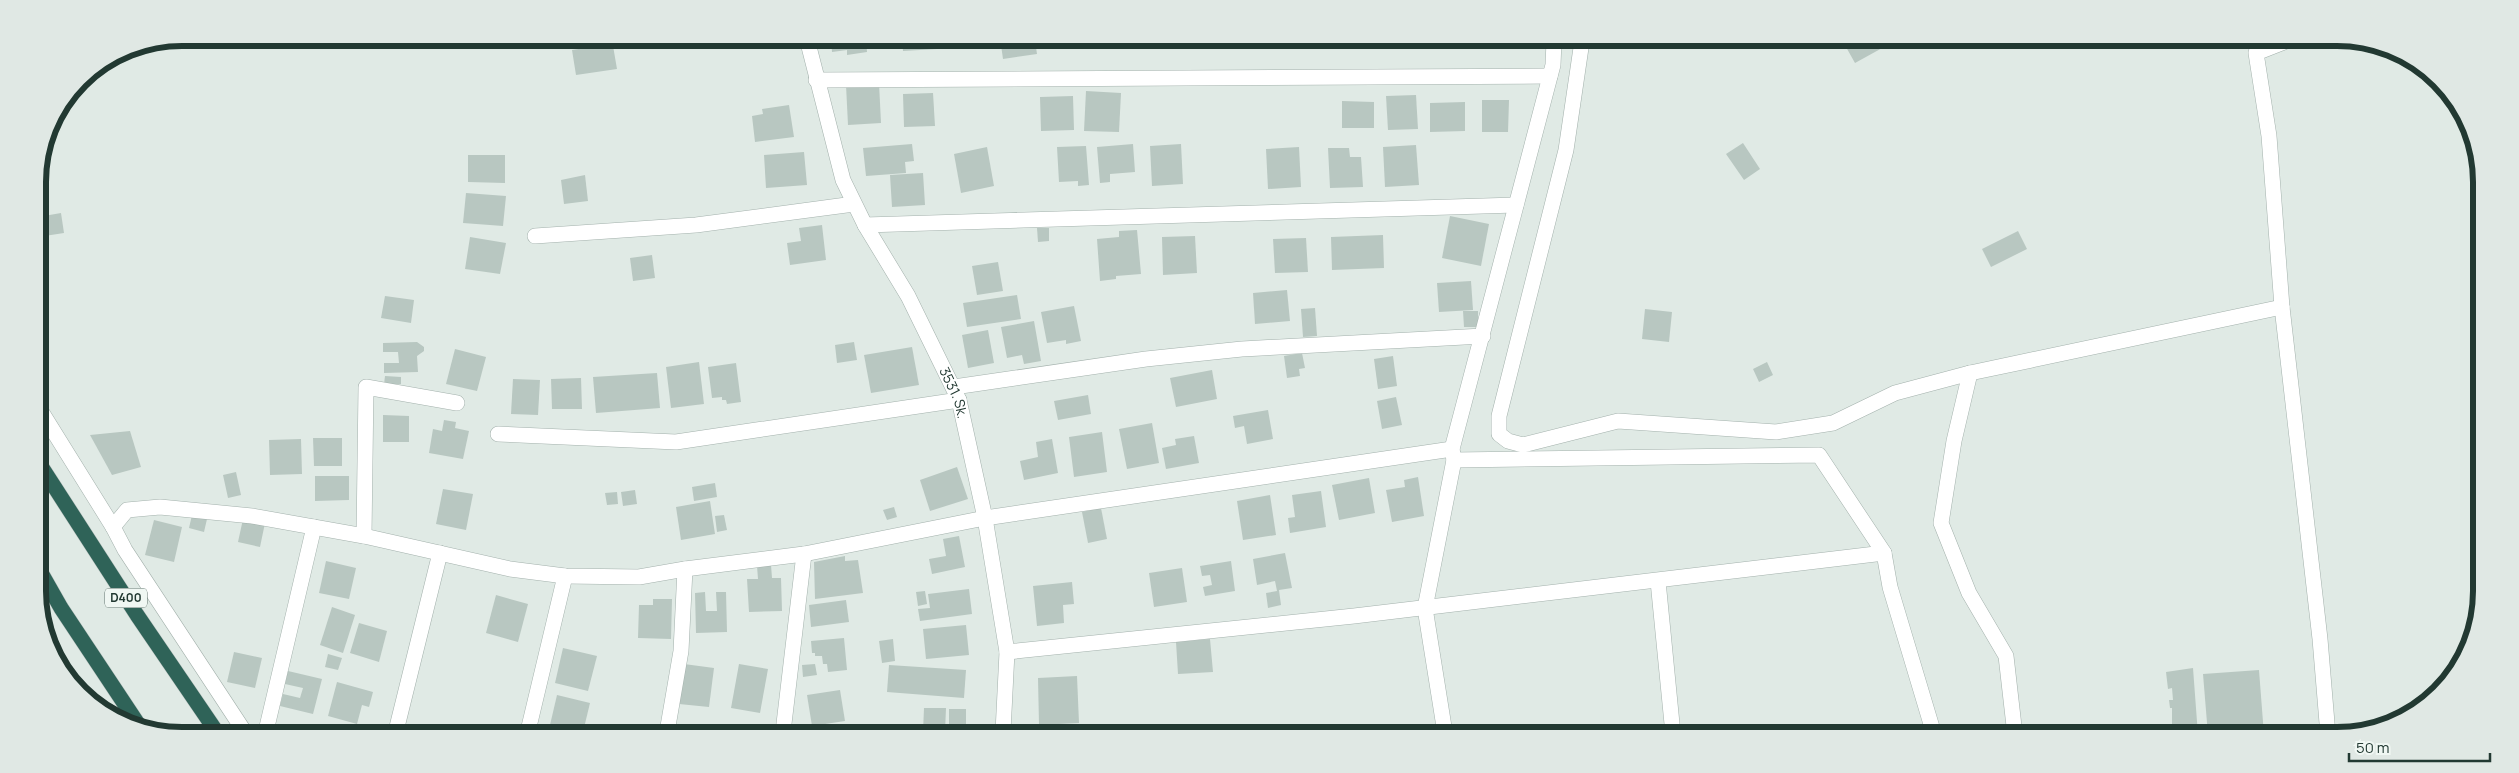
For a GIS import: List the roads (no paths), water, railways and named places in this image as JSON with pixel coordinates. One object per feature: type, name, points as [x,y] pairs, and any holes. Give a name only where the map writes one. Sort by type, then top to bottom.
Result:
[{"type":"highway","name":"D400","points":[[46,474],[137,615],[213,727]]},
{"type":"highway","points":[[46,582],[61,608],[134,717]]},
{"type":"street","name":"3531. Sk.","points":[[809,46],[843,180],[865,225],[908,296],[956,394],[985,518],[1007,652],[1004,727]]},
{"type":"street","points":[[1444,726],[1426,608],[1453,454],[1550,76],[1553,46]]},
{"type":"street","points":[[1581,46],[1566,150],[1499,416],[1499,434],[1508,440],[1523,445],[1618,421],[1776,432],[1833,423],[1896,393],[1970,374],[2282,307]]},
{"type":"street","points":[[2274,46],[2256,53],[2269,136],[2282,307],[2320,639],[2327,726]]},
{"type":"street","points":[[816,80],[1550,76]]},
{"type":"street","points":[[535,236],[696,226],[854,204]]},
{"type":"street","points":[[865,225],[1516,205]]},
{"type":"street","points":[[498,434],[676,442],[1146,359],[1242,349],[1483,336]]},
{"type":"street","points":[[1970,374],[1954,441],[1941,523],[1968,593],[2006,656],[2014,726]]},
{"type":"street","points":[[364,536],[366,386],[457,403]]},
{"type":"street","points":[[46,420],[113,527],[137,571],[241,727]]},
{"type":"street","points":[[113,527],[127,510],[160,507],[252,516],[364,536],[510,569],[565,576],[639,577],[684,569],[804,554],[985,518],[1453,454],[1819,455],[1884,553],[1890,587],[1932,726]]},
{"type":"street","points":[[267,727],[314,527]]},
{"type":"street","points":[[397,727],[440,553]]},
{"type":"street","points":[[1007,652],[1426,608],[1884,553]]},
{"type":"street","points":[[784,727],[804,554]]},
{"type":"street","points":[[668,727],[680,651],[684,569]]},
{"type":"street","points":[[529,727],[565,576]]},
{"type":"street","points":[[1658,581],[1672,726]]}]
